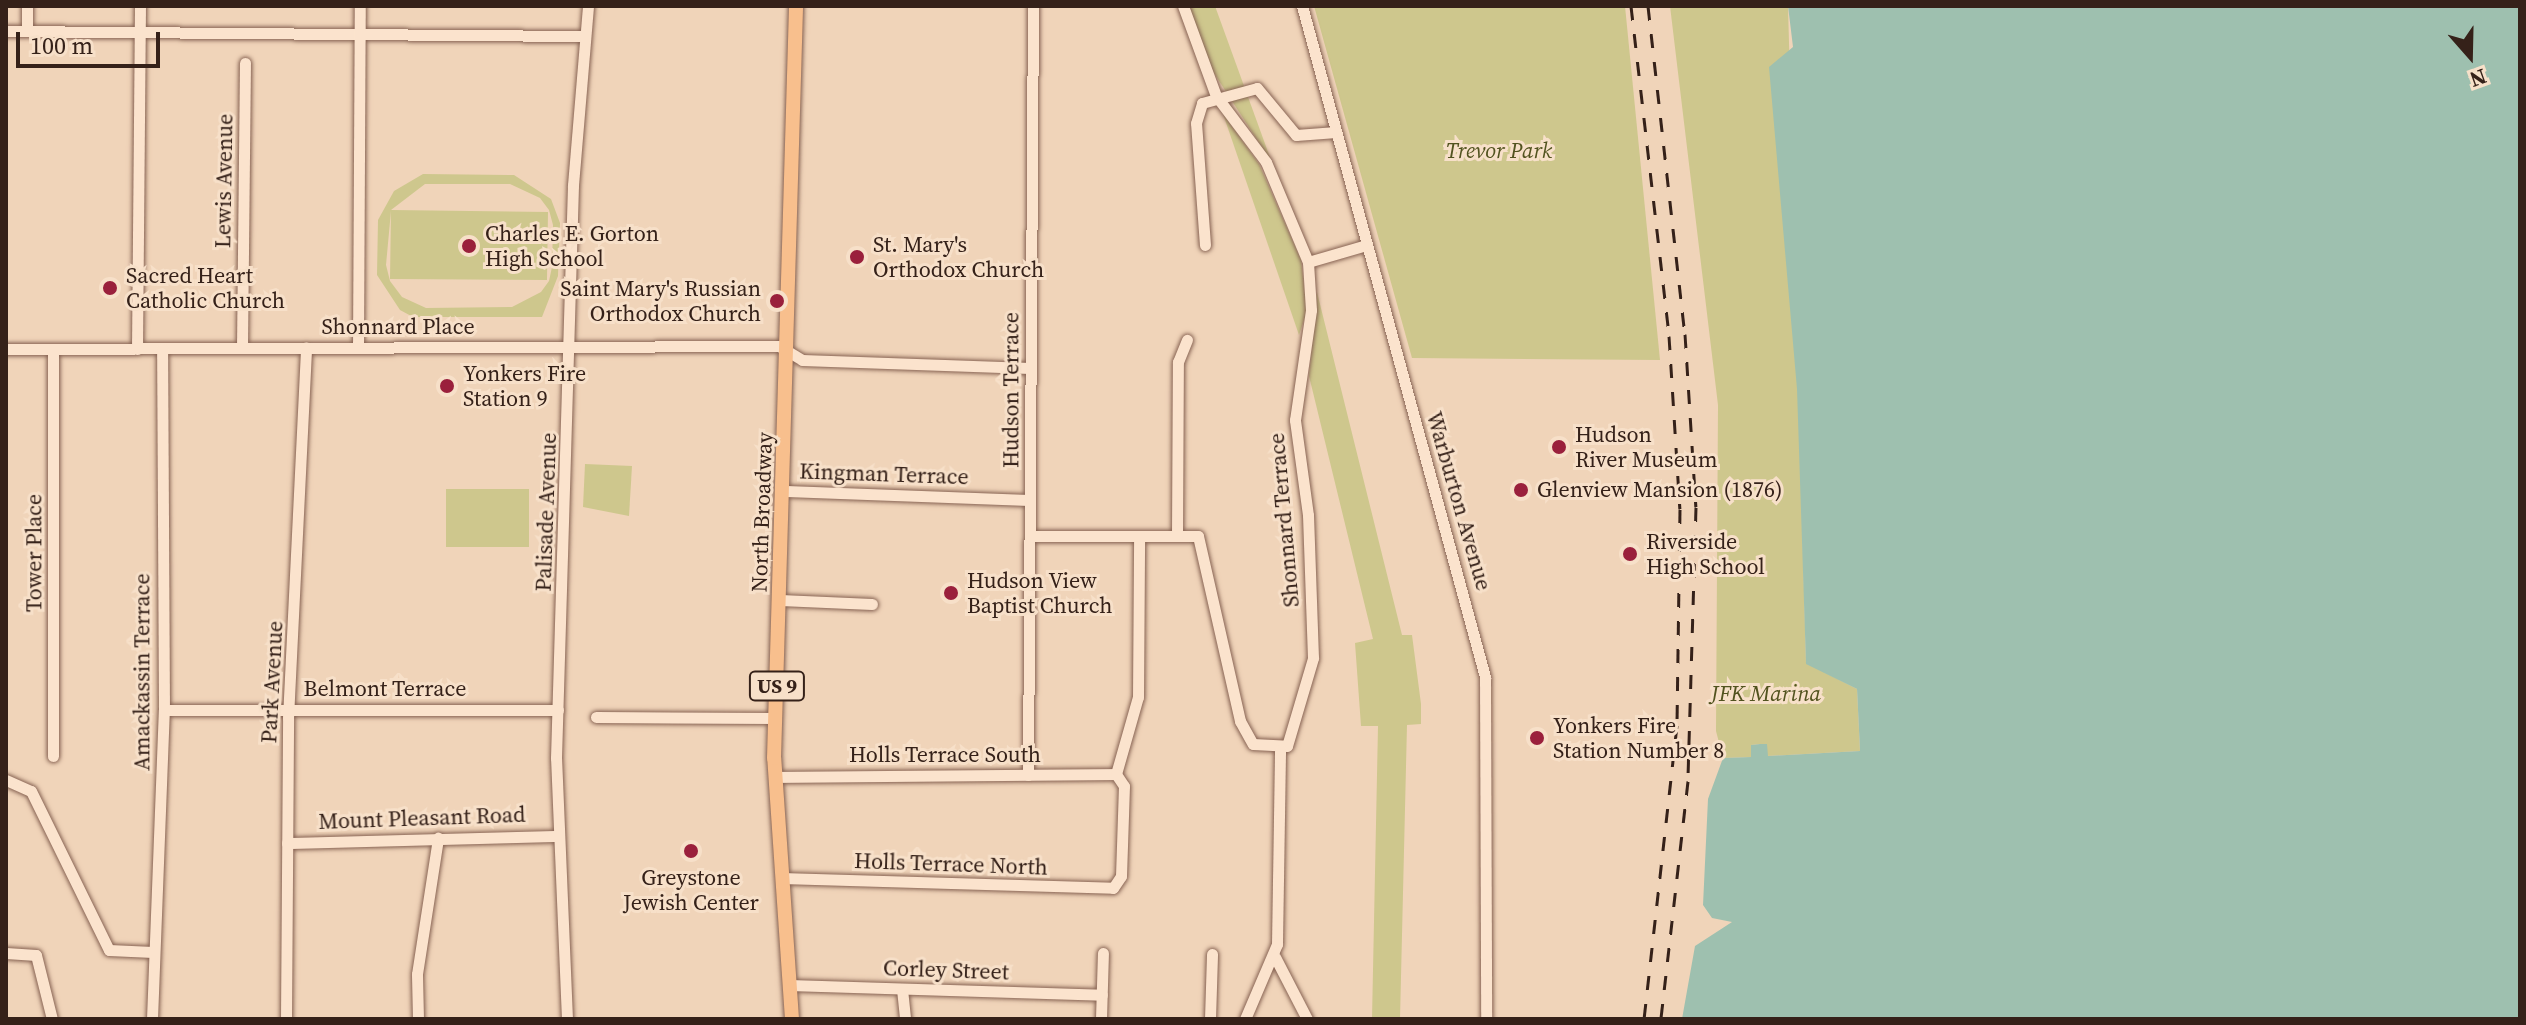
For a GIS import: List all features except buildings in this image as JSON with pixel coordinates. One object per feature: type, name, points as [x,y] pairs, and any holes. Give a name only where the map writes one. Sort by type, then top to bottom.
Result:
[{"type":"main road","name":"North Broadway","points":[[792,1019],[775,777],[789,353],[796,6]]},
{"type":"street","points":[[27,6],[27,31]]},
{"type":"street","points":[[137,349],[140,6]]},
{"type":"street","points":[[358,347],[360,6]]},
{"type":"street","name":"Palisade Avenue","points":[[567,1019],[558,836],[558,710],[584,36],[588,6]]},
{"type":"street","name":"Hudson Terrace","points":[[1028,775],[1033,6]]},
{"type":"street","name":"Shonnard Terrace","points":[[1183,6],[1216,96],[1266,162],[1308,262],[1311,310],[1295,420],[1313,658],[1295,726],[1280,750]]},
{"type":"street","name":"Warburton Avenue","points":[[1302,6],[1485,677],[1486,1019]]},
{"type":"street","points":[[6,31],[584,36]]},
{"type":"street","name":"Lewis Avenue","points":[[242,348],[245,63]]},
{"type":"street","points":[[1205,245],[1196,123],[1202,103],[1216,96],[1257,88],[1296,135],[1336,132]]},
{"type":"street","points":[[1308,262],[1366,245]]},
{"type":"street","points":[[1177,536],[1178,362],[1187,340]]},
{"type":"street","name":"Shonnard Place","points":[[6,349],[779,346],[802,360],[1030,368]]},
{"type":"street","name":"Park Avenue","points":[[286,1019],[287,843],[306,347]]},
{"type":"street","name":"Amackassin Terrace","points":[[152,1019],[164,710],[162,349]]},
{"type":"street","name":"Tower Place","points":[[53,350],[53,756]]},
{"type":"street","name":"Kingman Terrace","points":[[785,491],[1030,500]]},
{"type":"street","points":[[1030,536],[1198,536],[1207,552],[1224,676],[1240,721],[1253,744],[1280,750],[1275,957],[1245,1019]]},
{"type":"street","points":[[1116,774],[1138,697],[1139,536]]},
{"type":"street","points":[[780,600],[872,604]]},
{"type":"street","name":"Belmont Terrace","points":[[164,710],[558,710]]},
{"type":"street","points":[[596,717],[776,718]]},
{"type":"street","name":"Holls Terrace South","points":[[775,777],[1116,774]]},
{"type":"street","name":"Holls Terrace North","points":[[781,878],[1119,884],[1124,786],[1116,774]]},
{"type":"street","points":[[6,780],[31,791],[109,950],[153,952]]},
{"type":"street","name":"Mount Pleasant Road","points":[[287,843],[558,836]]},
{"type":"street","points":[[418,1019],[417,974],[438,838]]},
{"type":"street","points":[[6,953],[36,955],[52,1019]]},
{"type":"street","points":[[1101,1019],[1103,953]]},
{"type":"street","points":[[1210,1019],[1212,954]]},
{"type":"street","points":[[1275,957],[1307,1019]]},
{"type":"street","name":"Corley Street","points":[[789,985],[1102,995]]},
{"type":"street","points":[[902,989],[905,1019]]},
{"type":"green space","points":[[1185,6],[1215,6],[1272,163],[1212,70]]},
{"type":"green space","name":"Trevor Park","points":[[1314,6],[1625,6],[1660,360],[1412,358]]},
{"type":"green space","name":"JFK Marina","points":[[1670,6],[1788,6],[1806,663],[1857,689],[1860,751],[1767,756],[1767,744],[1760,744],[1751,745],[1751,757],[1723,758],[1716,731],[1718,405]]},
{"type":"green space","points":[[1223,114],[1259,164],[1301,260],[1307,311],[1299,335]]},
{"type":"green space","points":[[423,174],[514,175],[551,199],[560,223],[558,276],[542,317],[413,317],[400,310],[377,275],[378,220],[394,191]],"holes":[[[425,184],[510,184],[540,198],[549,210],[553,225],[552,267],[549,281],[541,292],[512,307],[426,308],[402,297],[390,281],[386,265],[391,211],[390,279],[547,280],[548,212],[391,210]]]},
{"type":"green space","points":[[1317,292],[1402,635],[1412,635],[1421,704],[1421,724],[1407,725],[1400,1019],[1372,1019],[1378,726],[1361,726],[1355,643],[1373,639],[1309,376]]},
{"type":"green space","points":[[585,464],[632,466],[629,516],[583,507]]},
{"type":"green space","points":[[446,489],[529,489],[529,547],[446,547]]},
{"type":"shaded area","points":[[1788,6],[2520,6],[2520,1019],[1682,1019],[1695,946],[1732,922],[1712,918],[1703,905],[1708,799],[1723,758],[1751,757],[1751,745],[1760,744],[1767,744],[1768,756],[1860,751],[1857,689],[1806,664],[1797,389],[1769,67],[1793,47]]},
{"type":"railway","points":[[1631,6],[1669,336],[1680,509],[1677,725],[1644,1019]]},
{"type":"railway","points":[[1648,6],[1685,334],[1696,507],[1688,781],[1661,1019]]},
{"type":"place","name":"Charles E. Gorton High School","points":[[469,246]]},
{"type":"place","name":"St. Mary's Orthodox Church","points":[[857,257]]},
{"type":"place","name":"Sacred Heart Catholic Church","points":[[110,288]]},
{"type":"place","name":"Saint Mary's Russian Orthodox Church","points":[[777,301]]},
{"type":"place","name":"Yonkers Fire Station 9","points":[[447,386]]},
{"type":"place","name":"Hudson River Museum","points":[[1559,447]]},
{"type":"place","name":"Glenview Mansion (1876)","points":[[1521,490]]},
{"type":"place","name":"Riverside High School","points":[[1630,554]]},
{"type":"place","name":"Hudson View Baptist Church","points":[[951,593]]},
{"type":"place","name":"Yonkers Fire Station Number 8","points":[[1537,738]]},
{"type":"place","name":"Greystone Jewish Center","points":[[691,851]]}]
